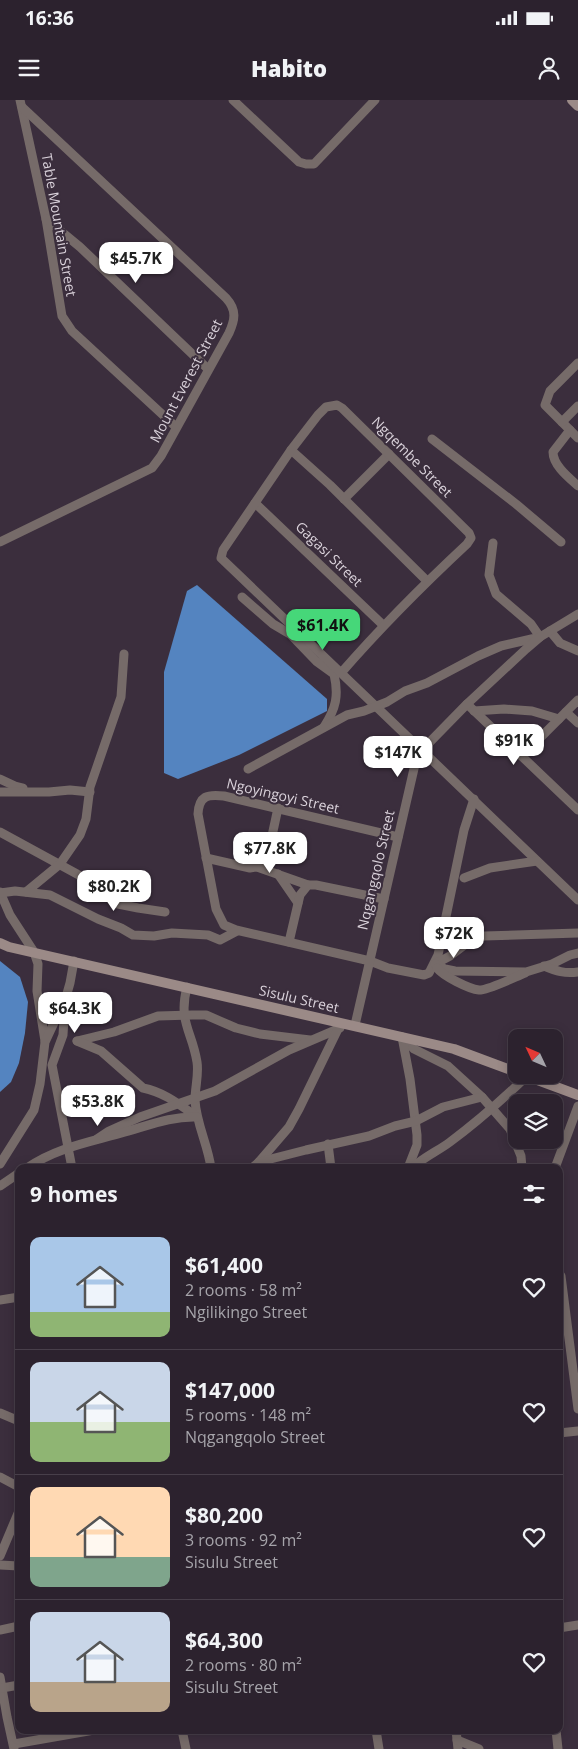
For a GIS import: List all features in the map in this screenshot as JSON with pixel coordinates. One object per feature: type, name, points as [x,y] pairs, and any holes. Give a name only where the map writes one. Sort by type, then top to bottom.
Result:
[{"type":"street","points":[[233,100],[299,162],[306,164],[314,164],[375,100]]},
{"type":"street","points":[[572,100],[578,106]]},
{"type":"street","name":"Table Mountain Street","points":[[21,103],[46,219],[62,316],[66,324],[176,427]]},
{"type":"street","name":"Mount Everest Street","points":[[0,542],[152,468],[161,456],[229,333],[234,320],[234,308],[231,304],[21,103]]},
{"type":"street","points":[[46,219],[80,247],[208,368]]},
{"type":"street","points":[[578,363],[550,390],[545,404],[578,438]]},
{"type":"street","name":"Ngqembe Street","points":[[338,405],[471,538],[384,625],[341,672],[220,558],[223,550],[291,450],[321,411],[326,407],[338,405]]},
{"type":"street","points":[[562,422],[578,406]]},
{"type":"street","points":[[570,430],[553,452],[553,458],[568,478],[578,486]]},
{"type":"street","points":[[432,439],[516,504],[561,542]]},
{"type":"street","points":[[291,450],[427,581]]},
{"type":"street","points":[[344,499],[389,454]]},
{"type":"street","name":"Gagasi Street","points":[[255,503],[384,625]]},
{"type":"street","points":[[248,769],[347,715],[376,706],[501,646],[540,637],[531,624],[496,594],[492,586],[489,575],[493,543]]},
{"type":"street","points":[[242,597],[273,624],[290,634],[316,661],[334,674],[337,690],[336,703],[324,728]]},
{"type":"street","name":"Nqgangqolo Street","points":[[256,1164],[292,1121],[347,1026],[370,961],[413,768],[422,750],[471,707],[540,637],[578,614]]},
{"type":"street","points":[[550,631],[560,643],[578,651]]},
{"type":"street","points":[[26,892],[60,864],[80,835],[86,819],[90,787],[121,697],[124,654]]},
{"type":"street","points":[[341,672],[578,900]]},
{"type":"street","points":[[522,756],[578,700]]},
{"type":"street","points":[[471,707],[532,711],[559,719]]},
{"type":"street","points":[[471,707],[578,810]]},
{"type":"street","points":[[566,712],[578,723]]},
{"type":"street","points":[[0,779],[34,792]]},
{"type":"street","points":[[0,792],[70,790],[90,792]]},
{"type":"street","name":"Ngoyingoyi Street","points":[[398,837],[218,795],[207,796],[199,806],[198,814],[216,909],[224,925],[238,931],[424,975],[429,973],[434,964]]},
{"type":"street","points":[[434,964],[438,955],[464,830],[474,800]]},
{"type":"street","points":[[257,868],[263,865],[267,859],[278,808]]},
{"type":"street","points":[[0,832],[60,864],[102,890],[118,904],[165,912]]},
{"type":"street","points":[[206,858],[257,868],[308,885],[384,899]]},
{"type":"street","points":[[464,878],[490,868],[537,861]]},
{"type":"street","points":[[278,874],[298,904]]},
{"type":"street","points":[[289,942],[300,895],[308,885]]},
{"type":"street","points":[[46,1042],[37,991],[38,964],[34,952],[10,915],[0,893],[26,892],[50,894],[133,935],[208,935],[220,940],[238,931]]},
{"type":"street","points":[[434,964],[450,956],[466,944],[484,936],[578,933]]},
{"type":"street","name":"Sisulu Street","points":[[0,943],[347,1026],[454,1049],[508,1069]]},
{"type":"street","points":[[434,964],[446,976],[480,990],[578,953]]},
{"type":"street","points":[[0,1164],[34,1110],[46,1042],[70,983],[74,961]]},
{"type":"street","points":[[434,964],[455,971],[526,972]]},
{"type":"street","points":[[544,966],[556,971],[578,972]]},
{"type":"street","points":[[187,987],[183,1005],[185,1026],[197,1062],[197,1117],[210,1164]]},
{"type":"street","points":[[64,999],[63,1035],[52,1066],[71,1164]]},
{"type":"street","points":[[197,1117],[178,1102],[143,1088],[101,1051],[77,1041],[114,1032],[158,1016],[184,1015],[206,1015],[236,1028],[260,1034],[310,1040]]},
{"type":"street","points":[[97,1139],[109,1131],[178,1102],[215,1090],[310,1040],[347,1026]]},
{"type":"street","points":[[402,1037],[414,1049],[448,1066],[482,1097],[510,1129],[522,1156],[522,1164]]},
{"type":"street","points":[[402,1037],[416,1121],[417,1146],[410,1164]]},
{"type":"street","points":[[417,1164],[455,1138],[516,1084]]},
{"type":"street","points":[[547,1084],[578,1095]]},
{"type":"street","points":[[258,1164],[328,1144],[369,1136],[395,1126],[416,1121],[443,1107],[482,1097]]},
{"type":"street","points":[[556,1164],[578,1106]]},
{"type":"street","points":[[34,1164],[54,1152],[97,1139],[168,1119],[182,1116],[197,1117]]},
{"type":"street","points":[[328,1144],[330,1164]]},
{"type":"street","points":[[0,1186],[15,1176]]},
{"type":"street","points":[[563,1292],[578,1409]]},
{"type":"street","points":[[0,1300],[15,1298]]},
{"type":"street","points":[[0,1412],[15,1419]]},
{"type":"street","points":[[563,1433],[578,1431]]},
{"type":"street","points":[[0,1477],[15,1485]]},
{"type":"street","points":[[0,1556],[15,1520]]},
{"type":"street","points":[[0,1565],[15,1566]]},
{"type":"street","points":[[563,1627],[578,1625]]},
{"type":"street","points":[[0,1630],[15,1627]]},
{"type":"street","points":[[0,1677],[6,1717],[14,1747],[75,1734]]},
{"type":"street","points":[[2,1688],[15,1686]]},
{"type":"street","points":[[183,1734],[186,1749]]},
{"type":"street","points":[[377,1734],[380,1749]]},
{"type":"street","points":[[556,1734],[558,1749]]},
{"type":"street","points":[[457,1745],[478,1749]]},
{"type":"water","points":[[197,585],[327,699],[327,711],[239,755],[178,779],[164,773],[164,672],[187,591]]},
{"type":"water","points":[[0,961],[20,977],[28,1002],[25,1033],[19,1063],[11,1082],[0,1092]]}]
